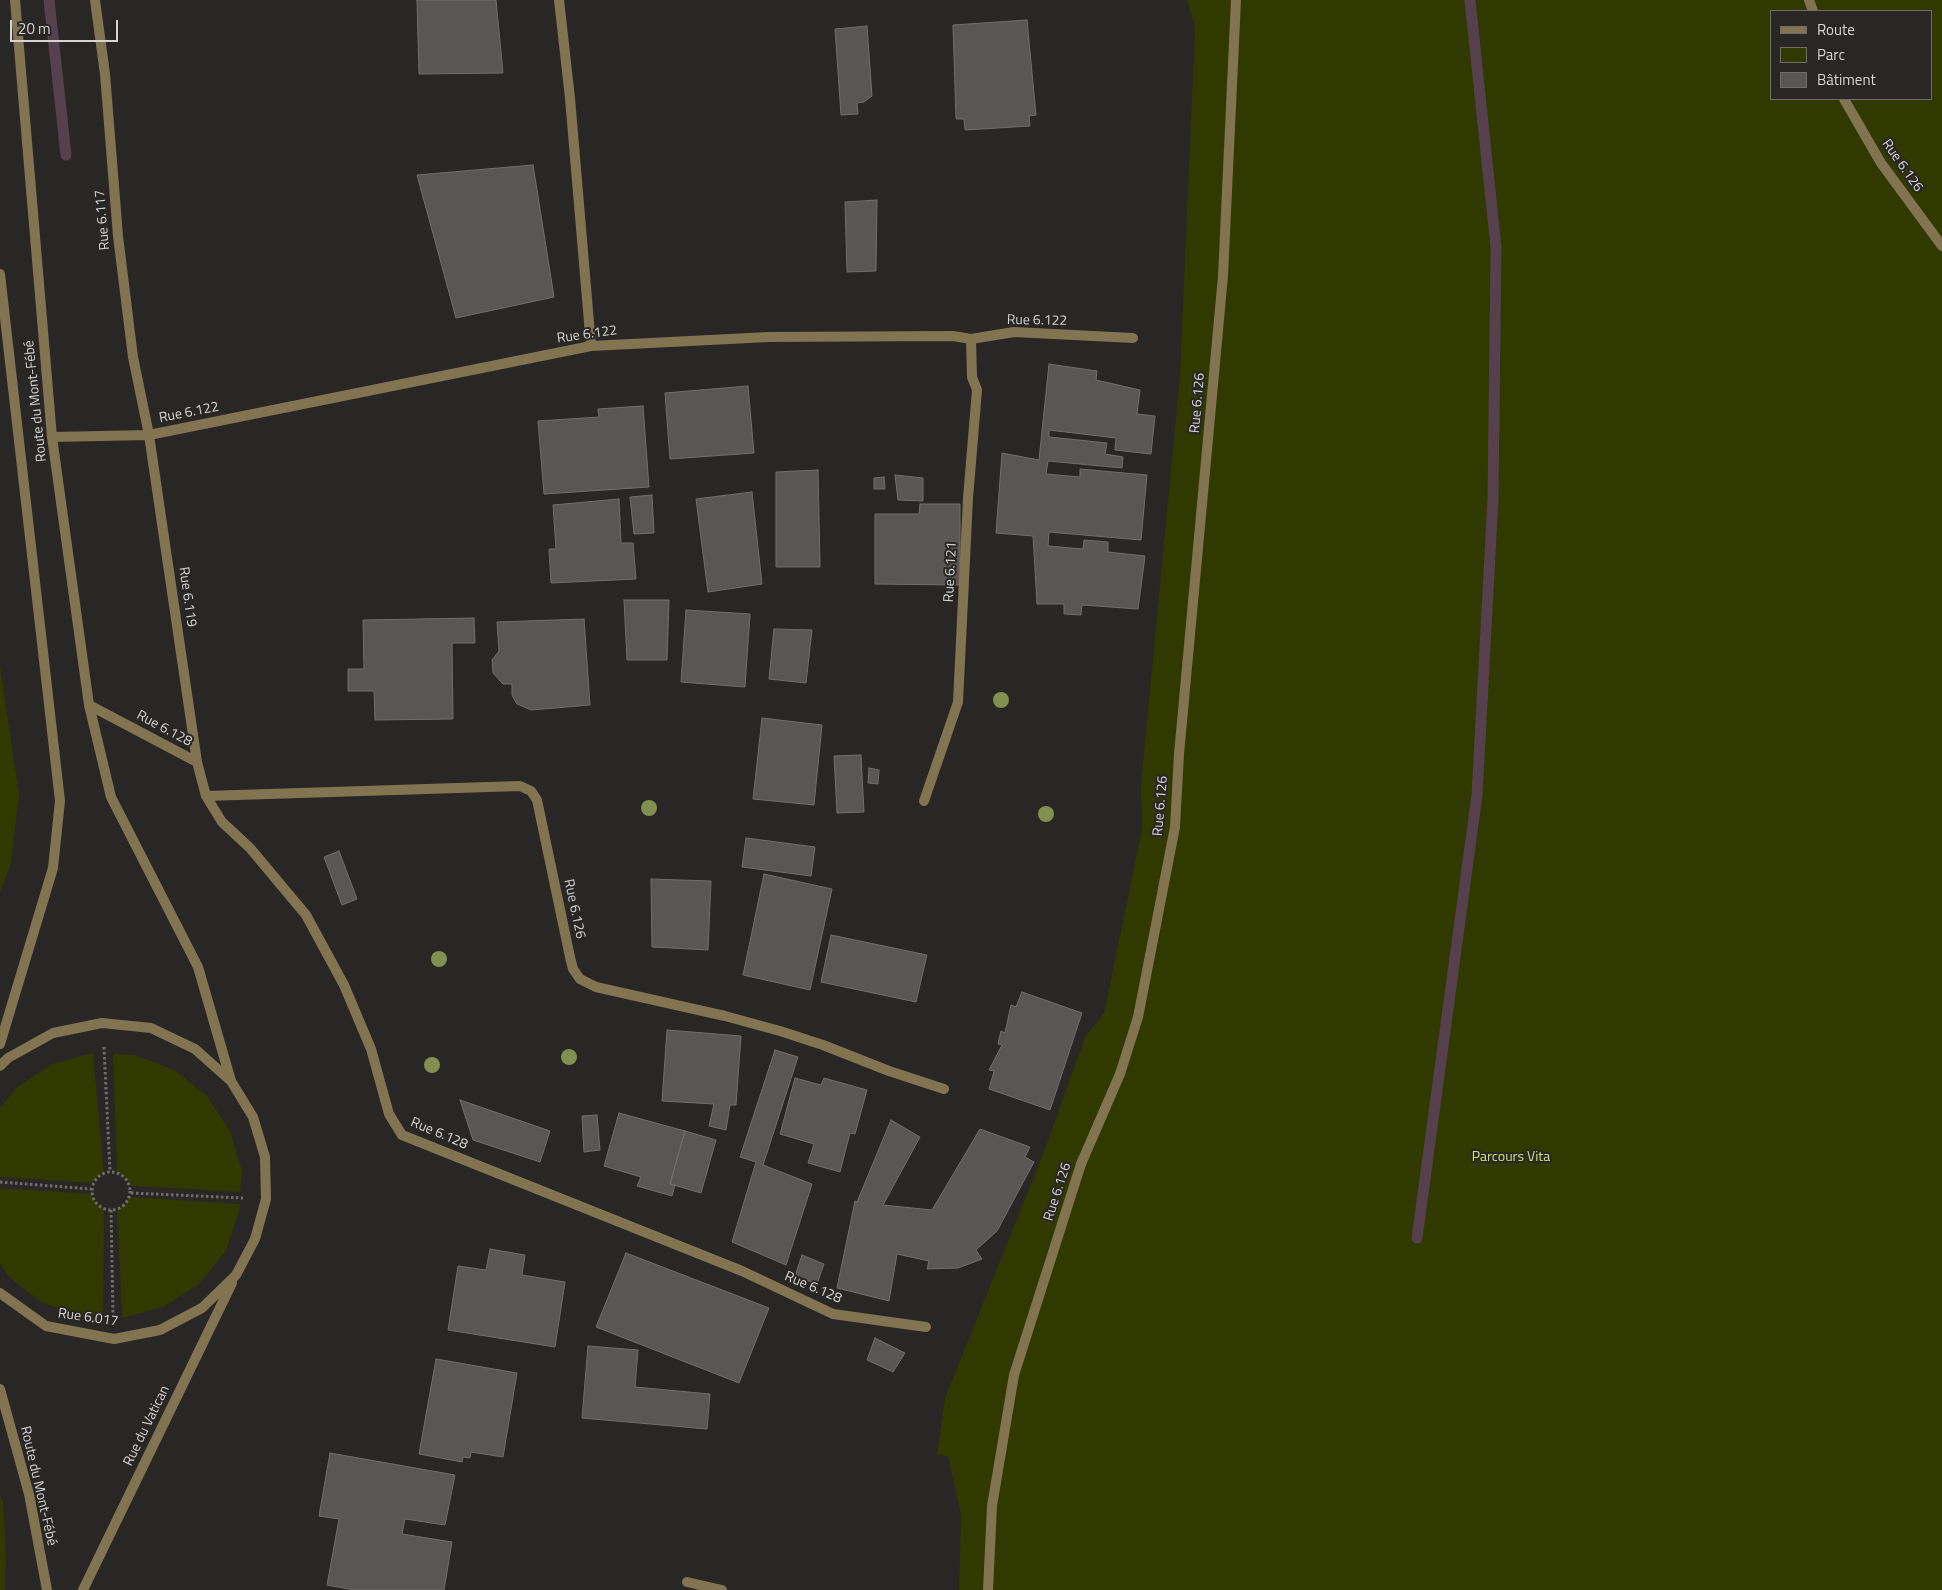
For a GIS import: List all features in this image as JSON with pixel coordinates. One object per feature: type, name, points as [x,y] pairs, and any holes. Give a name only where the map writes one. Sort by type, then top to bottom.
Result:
[{"type":"street","name":"Route du Mont-Fébé","points":[[15,0],[52,437],[89,706],[111,797],[198,967],[231,1081]]},
{"type":"street","name":"Rue 6.117","points":[[95,0],[106,74],[119,245],[133,357],[149,435]]},
{"type":"street","points":[[559,0],[570,98],[591,346]]},
{"type":"street","name":"Rue 6.126","points":[[988,1590],[992,1506],[1014,1375],[1082,1164],[1120,1074],[1138,1017],[1175,827],[1179,754],[1223,276],[1236,0]]},
{"type":"street","name":"Rue 6.126","points":[[1845,100],[1881,163],[1942,246]]},
{"type":"street","name":"Route du Mont-Fébé","points":[[0,274],[60,801],[53,868],[0,1044]]},
{"type":"street","name":"Rue 6.122","points":[[52,437],[149,435],[591,346],[769,336],[954,336],[971,339],[1014,332],[1132,338]]},
{"type":"street","name":"Rue 6.121","points":[[924,801],[958,702],[968,498],[977,390],[972,377],[971,339]]},
{"type":"street","name":"Rue 6.119","points":[[149,435],[197,762]]},
{"type":"street","name":"Rue 6.128","points":[[89,706],[197,762],[206,796],[222,822],[250,848],[306,916],[344,985],[371,1049],[389,1114],[402,1135],[742,1271],[833,1314],[926,1327]]},
{"type":"street","name":"Rue 6.126","points":[[206,796],[520,786],[531,791],[537,800],[573,970],[580,979],[596,987],[725,1016],[780,1031],[944,1089]]},
{"type":"street","name":"Rue 6.017","points":[[0,1066],[8,1058],[53,1033],[102,1023],[151,1028],[195,1049],[231,1081],[253,1117],[265,1157],[266,1199],[255,1239],[236,1275],[202,1308],[160,1330],[114,1339],[46,1326],[0,1293]]},
{"type":"street","name":"Rue du Vatican","points":[[85,1590],[236,1275]]},
{"type":"street","name":"Route du Mont-Fébé","points":[[0,1389],[29,1494],[47,1590]]},
{"type":"street","points":[[687,1582],[722,1590]]},
{"type":"path","points":[[102,1023],[110,1171]]},
{"type":"path","points":[[110,1171],[121,1174],[126,1178],[131,1193],[124,1206],[111,1210],[104,1209],[97,1204],[91,1189],[98,1176],[110,1171]]},
{"type":"path","points":[[0,1182],[91,1189]]},
{"type":"path","points":[[131,1193],[266,1199]]},
{"type":"path","points":[[111,1210],[114,1339]]},
{"type":"green space","name":"Parcours Vita","points":[[1187,0],[1942,0],[1942,1590],[959,1590],[961,1515],[948,1456],[937,1455],[945,1398],[1044,1152],[1085,1037],[1104,1013],[1142,829],[1141,784],[1180,375],[1195,26]]},
{"type":"green space","points":[[0,666],[19,794],[11,864],[0,892]]},
{"type":"green space","points":[[93,1053],[104,1173],[98,1176],[93,1183],[0,1177],[0,1108],[17,1087],[52,1064]]},
{"type":"green space","points":[[113,1054],[135,1055],[174,1070],[207,1096],[230,1131],[242,1171],[240,1192],[131,1186],[126,1178],[117,1172]]},
{"type":"green space","points":[[0,1188],[92,1194],[97,1204],[104,1209],[103,1318],[81,1317],[41,1302],[8,1276],[0,1263]]},
{"type":"green space","points":[[130,1197],[240,1204],[239,1213],[225,1252],[198,1285],[163,1307],[122,1318],[117,1209],[123,1206]]},
{"type":"green space","points":[[0,1493],[3,1503],[6,1553],[5,1590],[0,1590]]},
{"type":"building","points":[[417,0],[496,0],[503,73],[419,74]]},
{"type":"building","points":[[1027,20],[1036,115],[1029,116],[1030,126],[965,130],[964,119],[956,119],[953,25]]},
{"type":"building","points":[[867,26],[872,96],[864,102],[857,103],[858,114],[841,115],[835,29]]},
{"type":"building","points":[[533,165],[554,297],[456,318],[417,175]]},
{"type":"building","points":[[877,200],[876,271],[847,272],[845,202]]},
{"type":"building","points":[[1049,364],[1097,371],[1096,380],[1140,390],[1137,414],[1155,416],[1151,454],[1115,450],[1116,438],[1049,430],[1049,437],[1107,443],[1105,454],[1123,457],[1122,468],[1048,461],[1046,474],[1080,477],[1080,469],[1147,475],[1141,540],[1049,532],[1048,546],[1083,549],[1084,540],[1108,542],[1108,552],[1145,556],[1138,609],[1082,605],[1081,615],[1064,614],[1064,604],[1037,604],[1033,536],[996,533],[1002,453],[1039,460]]},
{"type":"building","points":[[748,386],[754,453],[670,459],[665,393]]},
{"type":"building","points":[[643,406],[649,487],[544,494],[538,421],[599,417],[598,409]]},
{"type":"building","points":[[818,470],[820,567],[776,567],[776,472]]},
{"type":"building","points":[[895,475],[923,478],[923,501],[898,500]]},
{"type":"building","points":[[884,477],[885,489],[874,489],[874,478]]},
{"type":"building","points":[[752,492],[762,584],[708,592],[696,499]]},
{"type":"building","points":[[652,495],[654,533],[634,534],[630,497]]},
{"type":"building","points":[[619,499],[621,543],[633,543],[636,579],[551,583],[549,549],[556,549],[553,505]]},
{"type":"building","points":[[920,504],[960,504],[960,585],[875,584],[875,514],[919,514]]},
{"type":"building","points":[[624,600],[669,600],[667,660],[627,660]]},
{"type":"building","points":[[686,610],[750,614],[745,687],[681,682]]},
{"type":"building","points":[[474,618],[475,643],[452,643],[453,719],[375,720],[374,691],[348,691],[348,669],[364,669],[363,620]]},
{"type":"building","points":[[584,619],[590,705],[531,710],[517,704],[512,695],[512,684],[503,684],[493,673],[492,660],[499,651],[497,622]]},
{"type":"building","points":[[774,629],[812,630],[806,683],[769,679]]},
{"type":"building","points":[[762,718],[822,725],[814,805],[753,799]]},
{"type":"building","points":[[861,755],[864,812],[837,813],[834,756]]},
{"type":"building","points":[[869,768],[879,770],[878,784],[868,783]]},
{"type":"building","points":[[746,838],[815,847],[811,876],[742,867]]},
{"type":"building","points":[[339,851],[357,899],[342,905],[324,857]]},
{"type":"building","points":[[764,874],[832,889],[810,990],[743,975]]},
{"type":"building","points":[[651,879],[711,881],[708,950],[652,947]]},
{"type":"building","points":[[831,935],[927,955],[916,1002],[821,982]]},
{"type":"building","points":[[1022,992],[1082,1013],[1050,1110],[989,1089],[994,1071],[989,1070],[1002,1045],[998,1044],[1001,1031],[1005,1033],[1011,1005],[1016,1007]]},
{"type":"building","points":[[667,1030],[741,1036],[736,1105],[730,1105],[726,1130],[709,1126],[714,1104],[662,1101]]},
{"type":"building","points":[[775,1050],[798,1057],[763,1165],[812,1184],[786,1265],[732,1242],[756,1162],[740,1157]]},
{"type":"building","points":[[795,1078],[821,1085],[824,1078],[867,1090],[855,1134],[850,1133],[840,1172],[808,1163],[814,1144],[780,1134]]},
{"type":"building","points":[[460,1100],[550,1131],[540,1162],[473,1140]]},
{"type":"building","points":[[619,1113],[685,1131],[670,1184],[675,1185],[672,1196],[637,1186],[641,1177],[604,1166]]},
{"type":"building","points":[[597,1115],[600,1150],[584,1152],[582,1116]]},
{"type":"building","points":[[891,1120],[920,1137],[883,1205],[932,1210],[980,1129],[1030,1147],[1025,1157],[1034,1162],[997,1231],[976,1250],[982,1259],[958,1268],[927,1269],[929,1261],[897,1254],[889,1301],[837,1288],[855,1201],[857,1202]]},
{"type":"building","points":[[685,1131],[716,1140],[701,1193],[670,1184]]},
{"type":"building","points":[[490,1249],[525,1255],[522,1275],[565,1282],[555,1347],[448,1330],[458,1266],[486,1270]]},
{"type":"building","points":[[626,1253],[769,1308],[739,1383],[596,1327]]},
{"type":"building","points":[[802,1255],[824,1264],[817,1284],[795,1276]]},
{"type":"building","points":[[875,1338],[905,1353],[893,1372],[867,1360]]},
{"type":"building","points":[[588,1346],[638,1350],[635,1387],[710,1394],[707,1429],[582,1418]]},
{"type":"building","points":[[436,1359],[517,1373],[503,1457],[471,1452],[470,1458],[463,1457],[462,1462],[419,1454]]},
{"type":"building","points":[[330,1453],[455,1475],[445,1525],[405,1519],[402,1534],[452,1542],[444,1590],[354,1590],[327,1585],[339,1519],[319,1516]]},
{"type":"waterway","points":[[49,0],[66,155]]},
{"type":"waterway","points":[[1417,1238],[1477,795],[1493,499],[1496,247],[1470,0]]}]
